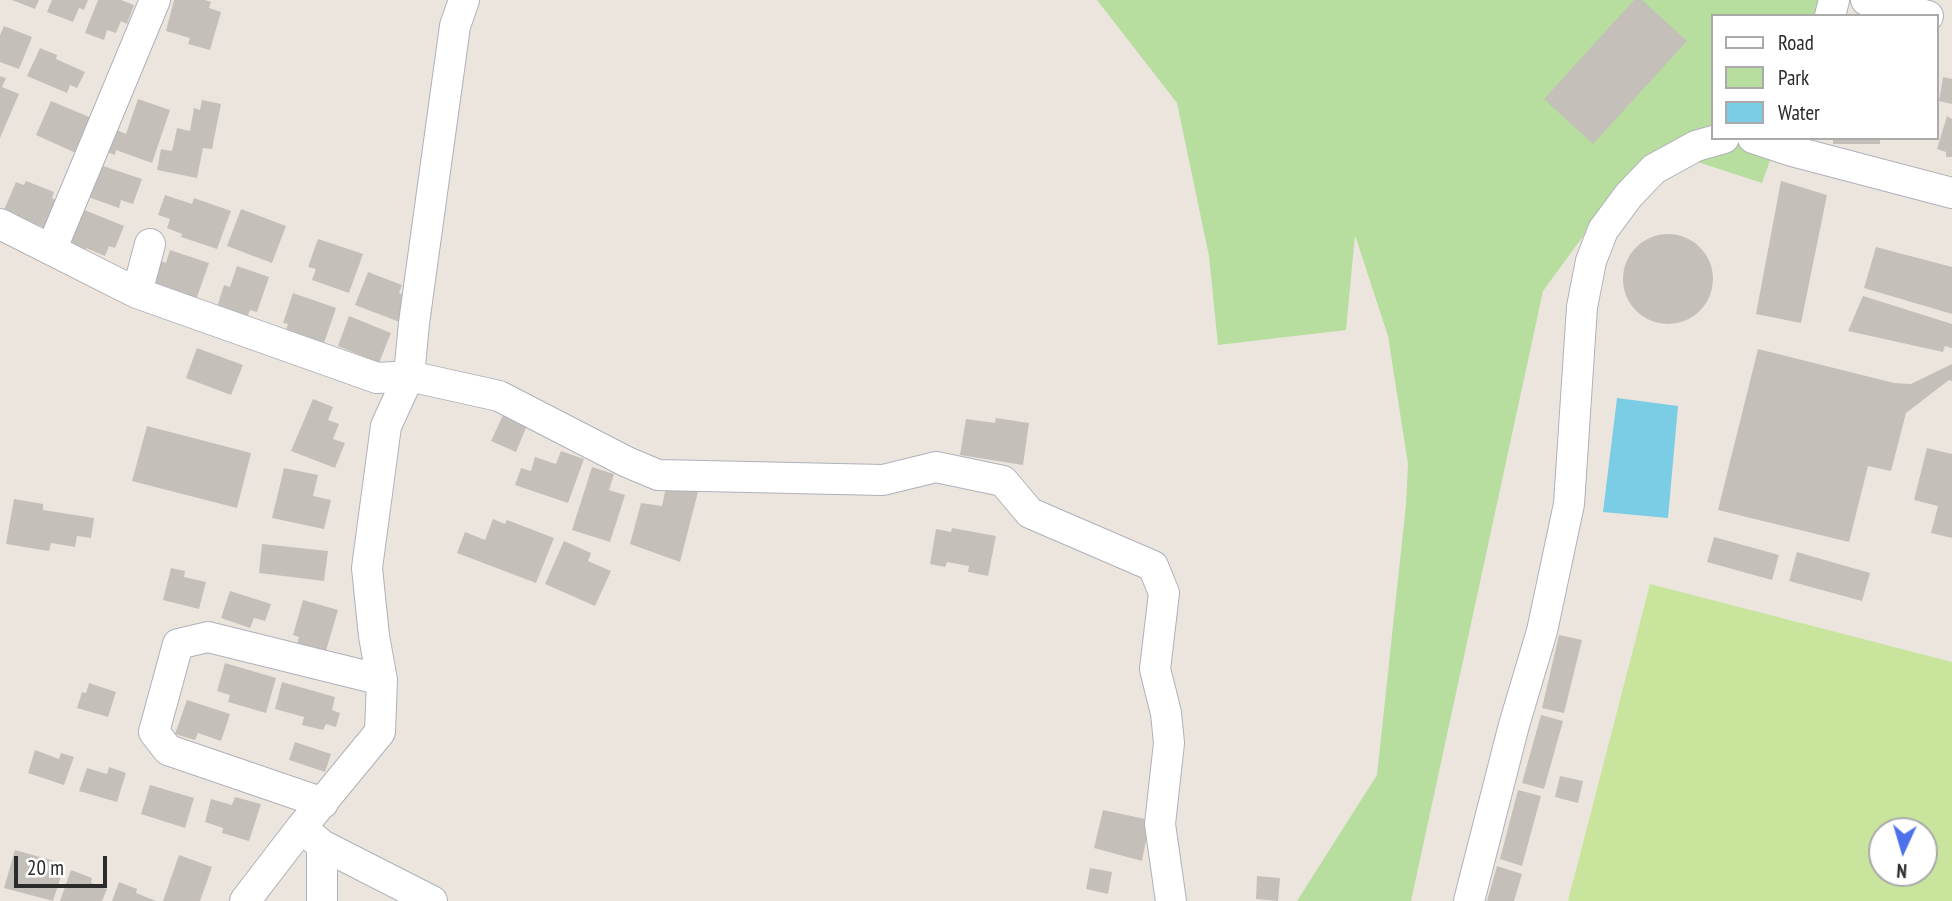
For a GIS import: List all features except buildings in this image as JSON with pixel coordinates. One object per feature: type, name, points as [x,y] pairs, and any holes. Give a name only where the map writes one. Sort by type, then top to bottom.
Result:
[{"type":"street","points":[[52,248],[155,0]]},
{"type":"street","points":[[245,901],[311,837],[323,803],[380,732],[382,680],[373,636],[367,568],[386,426],[409,376],[455,26],[464,0]]},
{"type":"street","points":[[1866,0],[1920,14]]},
{"type":"street","points":[[1469,901],[1514,725],[1542,631],[1569,504],[1582,307],[1591,261],[1603,230],[1629,195],[1654,169],[1696,146],[1717,140]]},
{"type":"street","points":[[1765,140],[1793,145],[1952,193]]},
{"type":"street","points":[[0,224],[137,293],[377,378],[409,376],[499,396],[657,475],[883,480],[936,467],[1003,481],[1030,513],[1153,566],[1164,593],[1155,669],[1166,713],[1169,743],[1160,824],[1171,901]]},
{"type":"street","points":[[137,293],[150,244]]},
{"type":"street","points":[[323,803],[168,750],[154,732],[178,644],[208,637],[382,680]]},
{"type":"street","points":[[311,837],[322,901]]},
{"type":"street","points":[[311,837],[432,901]]},
{"type":"green space","points":[[1097,0],[1823,0],[1819,14],[1710,14],[1710,140],[1777,140],[1762,183],[1661,150],[1622,183],[1543,291],[1411,901],[1297,901],[1377,775],[1408,464],[1388,336],[1355,235],[1346,330],[1218,345],[1209,256],[1177,103]]},
{"type":"green space","points":[[1650,584],[1952,662],[1952,901],[1568,901]]},
{"type":"water","points":[[1617,398],[1678,406],[1668,518],[1603,512]]}]
